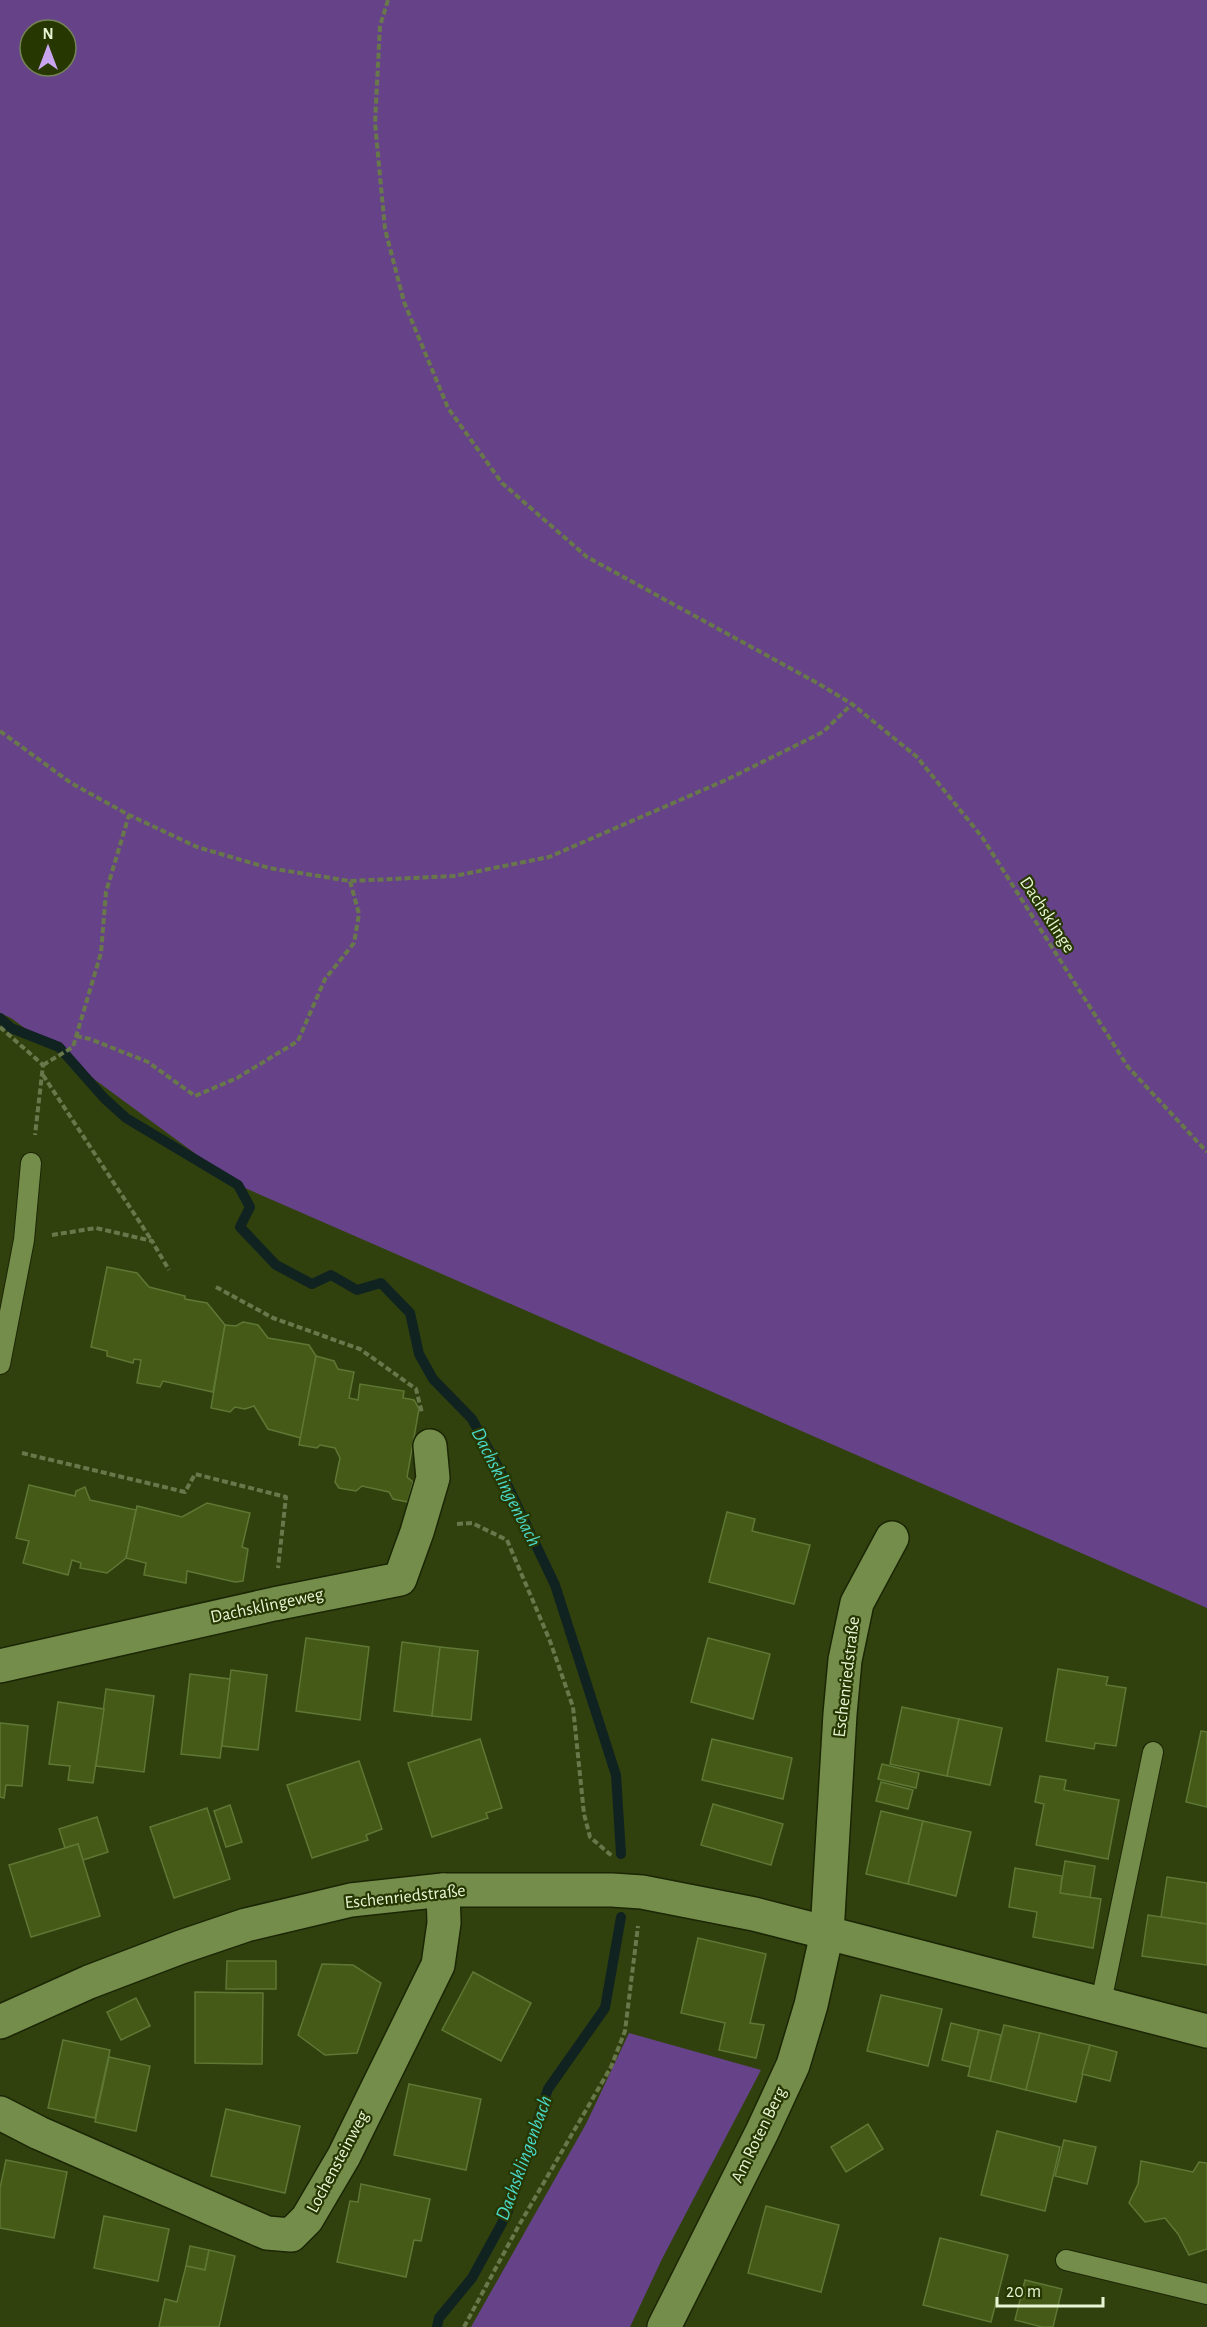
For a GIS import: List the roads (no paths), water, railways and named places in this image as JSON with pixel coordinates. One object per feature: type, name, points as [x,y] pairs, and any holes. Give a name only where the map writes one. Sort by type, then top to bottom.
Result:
[{"type":"street","name":"Dachsklingeweg","points":[[0,1666],[274,1604],[400,1579],[433,1478],[430,1446]]},
{"type":"street","name":"Eschenriedstraße","points":[[827,1933],[845,1660],[856,1603],[892,1538]]},
{"type":"street","name":"Eschenriedstraße","points":[[0,2022],[89,1982],[246,1925],[351,1900],[443,1890],[627,1891],[754,1914],[1207,2031]]},
{"type":"street","name":"Lochensteinweg","points":[[0,2113],[39,2133],[267,2233],[291,2235],[308,2219],[344,2156],[438,1965],[444,1923],[443,1890]]},
{"type":"street","name":"Am Roten Berg","points":[[664,2327],[793,2065],[811,2005],[827,1933]]},
{"type":"lane","points":[[0,1364],[24,1240],[31,1163]]},
{"type":"lane","points":[[1101,2002],[1153,1752]]},
{"type":"lane","points":[[1066,2260],[1207,2294]]},
{"type":"waterway","name":"Dachsklingenbach","points":[[0,1018],[11,1028],[59,1047],[104,1098],[126,1118],[238,1185],[250,1207],[240,1227],[276,1265],[312,1284],[331,1275],[357,1290],[381,1283],[410,1313],[419,1354],[433,1379],[472,1419],[504,1478],[555,1585],[616,1775],[621,1854]]},
{"type":"waterway","name":"Dachsklingenbach","points":[[437,2327],[439,2318],[472,2278],[507,2214],[548,2089],[605,2008],[621,1917]]}]
